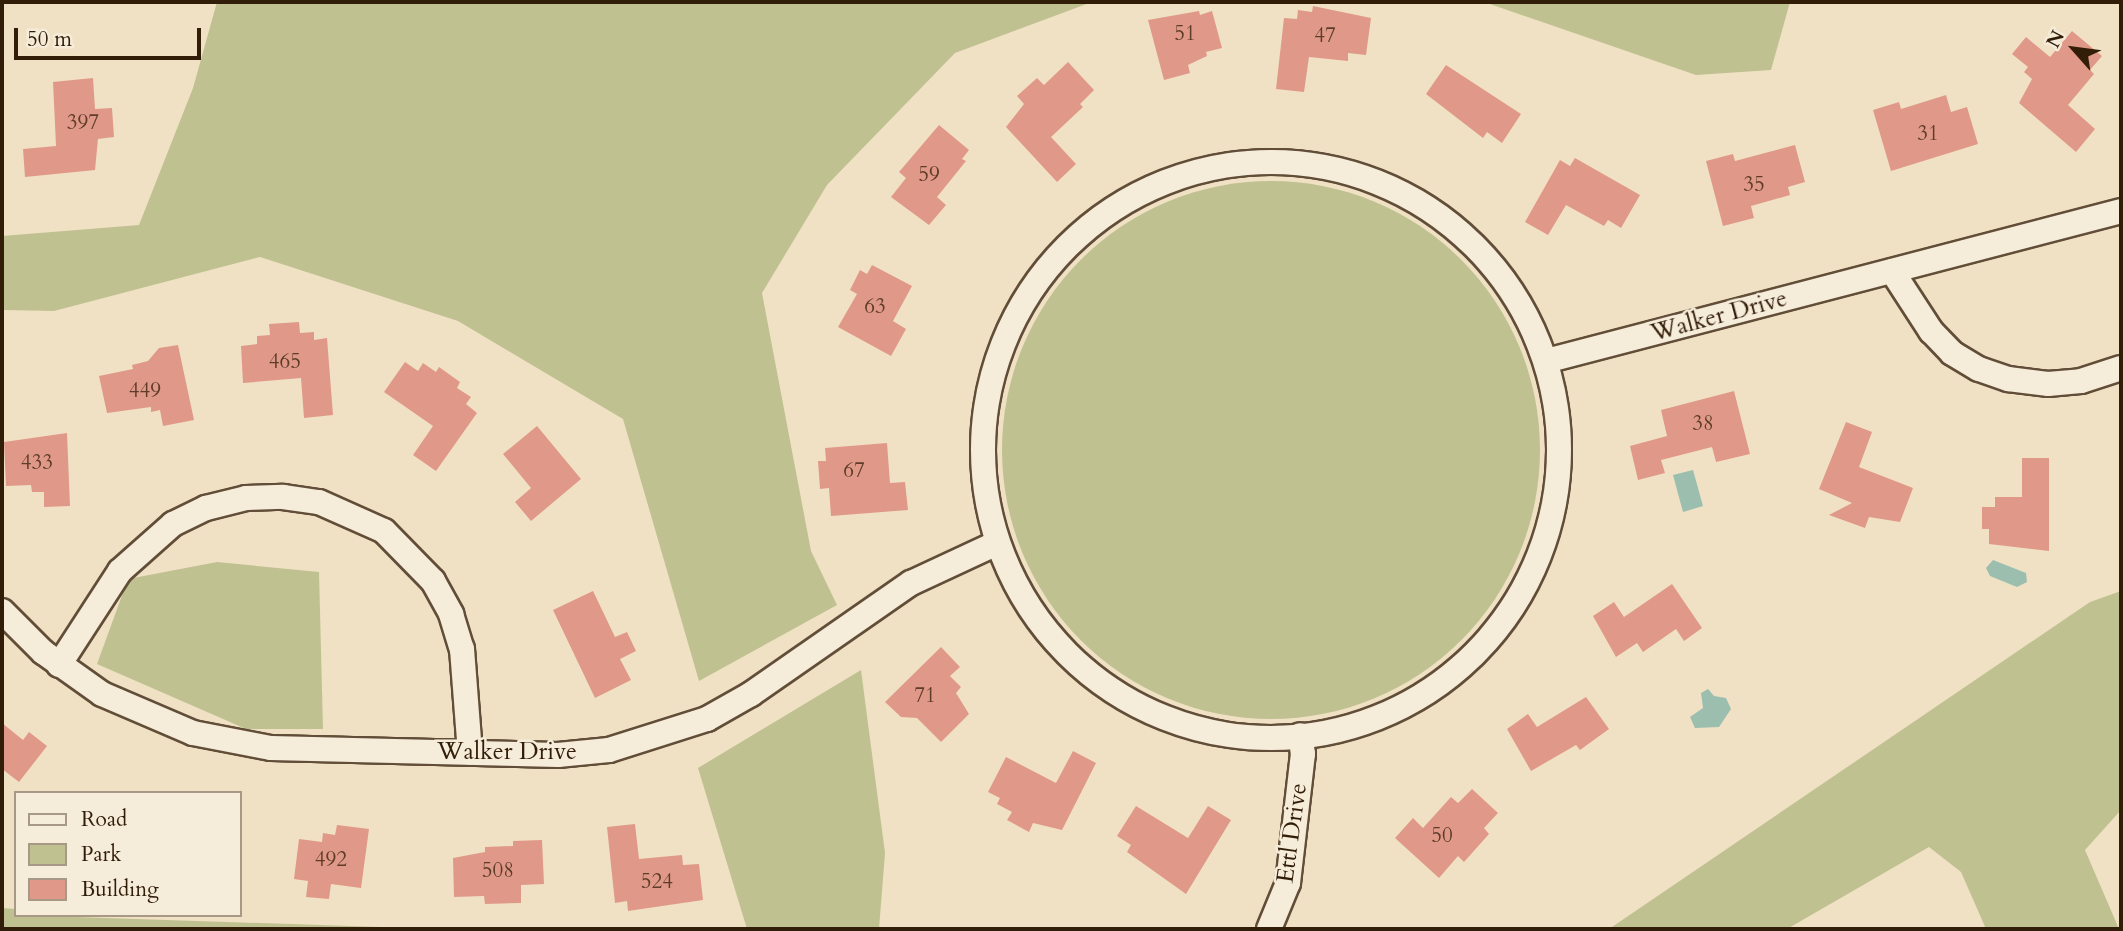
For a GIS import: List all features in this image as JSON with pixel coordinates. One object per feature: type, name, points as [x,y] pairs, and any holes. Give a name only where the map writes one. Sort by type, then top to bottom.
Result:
[{"type":"street","points":[[1279,162],[1324,167],[1368,179],[1410,197],[1448,222],[1481,253],[1507,284],[1546,361],[1558,417],[1558,483],[1543,545],[1516,601],[1467,660],[1432,688],[1354,724],[1300,735],[1219,733],[1175,721],[1104,684],[1045,629],[1022,596],[997,543],[987,504],[983,447],[994,369],[1008,331],[1052,263],[1080,234],[1116,207],[1195,172],[1279,162]]},
{"type":"street","name":"Walker Drive","points":[[1546,361],[2121,211]]},
{"type":"street","points":[[1892,271],[1931,331],[1952,353],[1979,369],[2008,379],[2048,384],[2081,381],[2121,368]]},
{"type":"street","points":[[59,665],[120,571],[173,524],[206,508],[246,498],[319,502],[384,531],[433,582],[451,614],[462,649],[470,753]]},
{"type":"street","name":"Walker Drive","points":[[2,611],[59,665],[146,716],[242,744],[558,755],[609,750],[707,719],[751,694],[911,583],[997,543]]},
{"type":"street","name":"Ettl Drive","points":[[1269,929],[1287,883],[1303,754],[1300,735]]},
{"type":"green space","points":[[217,2],[1092,2],[955,53],[827,185],[762,293],[811,551],[837,605],[699,681],[623,419],[458,321],[260,257],[54,311],[2,310],[2,236],[139,225],[193,88]]},
{"type":"green space","points":[[1484,2],[1790,2],[1771,70],[1696,75]]},
{"type":"green space","points":[[1271,181],[1324,186],[1374,201],[1421,226],[1461,260],[1495,300],[1520,347],[1535,397],[1540,450],[1535,503],[1520,553],[1495,600],[1461,640],[1421,674],[1374,699],[1324,714],[1271,719],[1218,714],[1168,699],[1121,674],[1081,640],[1047,600],[1022,553],[1007,503],[1002,450],[1007,397],[1022,347],[1047,300],[1081,260],[1121,226],[1168,201],[1218,186]]},
{"type":"green space","points":[[217,562],[319,572],[323,729],[246,729],[97,664],[128,579]]},
{"type":"green space","points":[[2121,591],[2121,810],[2085,850],[2119,929],[1986,929],[1961,872],[1929,847],[1787,929],[1609,929],[2090,602]]},
{"type":"green space","points":[[861,670],[885,853],[879,929],[747,929],[698,768]]},
{"type":"green space","points":[[2,908],[14,909],[14,917],[441,929],[2,929]]},
{"type":"shaded area","points":[[1693,470],[1703,506],[1683,512],[1673,475]]},
{"type":"shaded area","points":[[1993,560],[2026,573],[2027,582],[2017,587],[1990,576],[1986,568]]},
{"type":"shaded area","points":[[1708,689],[1714,696],[1726,698],[1731,709],[1719,727],[1695,728],[1690,717],[1703,708],[1701,693]]},
{"type":"building","points":[[1313,6],[1371,18],[1366,55],[1348,53],[1348,61],[1309,57],[1304,92],[1276,89],[1284,18],[1297,19],[1298,10],[1312,12]]},
{"type":"building","points":[[1199,11],[1200,15],[1212,11],[1222,48],[1206,52],[1207,56],[1188,65],[1190,73],[1164,80],[1148,20]]},
{"type":"building","points":[[2072,31],[2102,56],[2090,70],[2094,74],[2068,105],[2095,129],[2076,152],[2019,103],[2032,79],[2024,72],[2028,67],[2012,54],[2026,37],[2050,57]]},
{"type":"building","points":[[1068,62],[1094,90],[1080,104],[1083,107],[1051,137],[1076,164],[1057,182],[1006,127],[1024,104],[1017,96],[1037,78],[1044,85]]},
{"type":"building","points":[[1446,65],[1521,114],[1502,143],[1487,132],[1483,138],[1426,94]]},
{"type":"building","points":[[93,78],[95,109],[112,108],[114,137],[98,139],[95,170],[25,177],[23,149],[56,146],[53,82]]},
{"type":"building","points":[[1946,95],[1951,112],[1967,107],[1978,144],[1891,171],[1873,110],[1899,102],[1901,109]]},
{"type":"building","points":[[939,125],[969,150],[962,159],[966,161],[937,197],[946,205],[929,225],[891,197],[906,178],[899,172]]},
{"type":"building","points":[[1795,145],[1805,182],[1788,187],[1790,195],[1751,206],[1754,218],[1723,226],[1706,161],[1733,154],[1735,161]]},
{"type":"building","points":[[1575,158],[1640,195],[1621,228],[1608,220],[1604,226],[1566,205],[1548,235],[1525,222],[1560,160],[1570,166]]},
{"type":"building","points":[[872,265],[912,286],[893,321],[906,329],[891,356],[838,327],[857,294],[850,290],[860,270],[867,274]]},
{"type":"building","points":[[299,322],[300,333],[314,332],[314,340],[327,338],[333,415],[304,418],[301,378],[243,383],[241,346],[257,344],[257,336],[270,335],[269,324]]},
{"type":"building","points":[[178,345],[194,420],[163,426],[160,410],[151,412],[151,407],[107,413],[99,376],[133,369],[132,365],[148,361],[159,348]]},
{"type":"building","points":[[405,362],[418,371],[423,363],[436,372],[439,367],[460,382],[457,388],[471,397],[466,404],[477,413],[436,471],[413,455],[433,426],[384,392]]},
{"type":"building","points":[[1734,391],[1750,454],[1716,462],[1712,447],[1661,460],[1665,473],[1638,480],[1630,446],[1667,436],[1661,410]]},
{"type":"building","points":[[1846,422],[1872,432],[1859,467],[1913,488],[1900,522],[1869,517],[1865,528],[1829,515],[1852,503],[1819,489]]},
{"type":"building","points":[[537,426],[581,479],[531,521],[515,502],[531,488],[503,454]]},
{"type":"building","points":[[67,433],[70,506],[44,507],[44,492],[32,492],[31,485],[6,486],[4,442]]},
{"type":"building","points":[[887,443],[890,483],[905,482],[908,510],[831,516],[829,488],[820,489],[818,461],[826,461],[825,448]]},
{"type":"building","points":[[2022,458],[2049,458],[2049,551],[1989,544],[1989,529],[1982,529],[1982,507],[1995,507],[1995,497],[2022,497]]},
{"type":"building","points":[[1672,584],[1702,628],[1684,641],[1676,629],[1643,652],[1637,643],[1616,657],[1593,616],[1614,602],[1624,617]]},
{"type":"building","points":[[593,591],[615,637],[627,632],[636,651],[620,659],[631,680],[595,698],[553,610]]},
{"type":"building","points":[[941,647],[960,667],[950,676],[961,687],[956,693],[969,714],[941,742],[917,718],[901,717],[885,702]]},
{"type":"building","points":[[1586,697],[1609,729],[1580,750],[1576,745],[1531,771],[1507,729],[1528,714],[1537,727]]},
{"type":"building","points":[[2,723],[23,740],[29,732],[47,746],[19,782],[2,769]]},
{"type":"building","points":[[1073,751],[1096,763],[1062,830],[1033,823],[1029,832],[1007,820],[1012,812],[997,804],[1000,798],[988,792],[1006,757],[1056,783]]},
{"type":"building","points":[[1472,789],[1498,813],[1484,828],[1489,834],[1464,862],[1458,856],[1439,878],[1395,838],[1413,818],[1423,828],[1451,797],[1458,803]]},
{"type":"building","points":[[1136,806],[1188,838],[1208,806],[1231,820],[1186,894],[1127,852],[1131,845],[1117,836]]},
{"type":"building","points":[[635,824],[639,859],[682,855],[683,865],[699,864],[703,900],[628,911],[627,901],[615,903],[607,827]]},
{"type":"building","points":[[337,825],[369,829],[361,888],[331,884],[329,899],[306,897],[308,881],[294,879],[299,839],[322,842],[323,833],[335,835]]},
{"type":"building","points":[[542,840],[544,884],[521,885],[521,903],[485,904],[484,896],[454,897],[453,858],[485,852],[485,847],[513,846],[513,841]]}]
